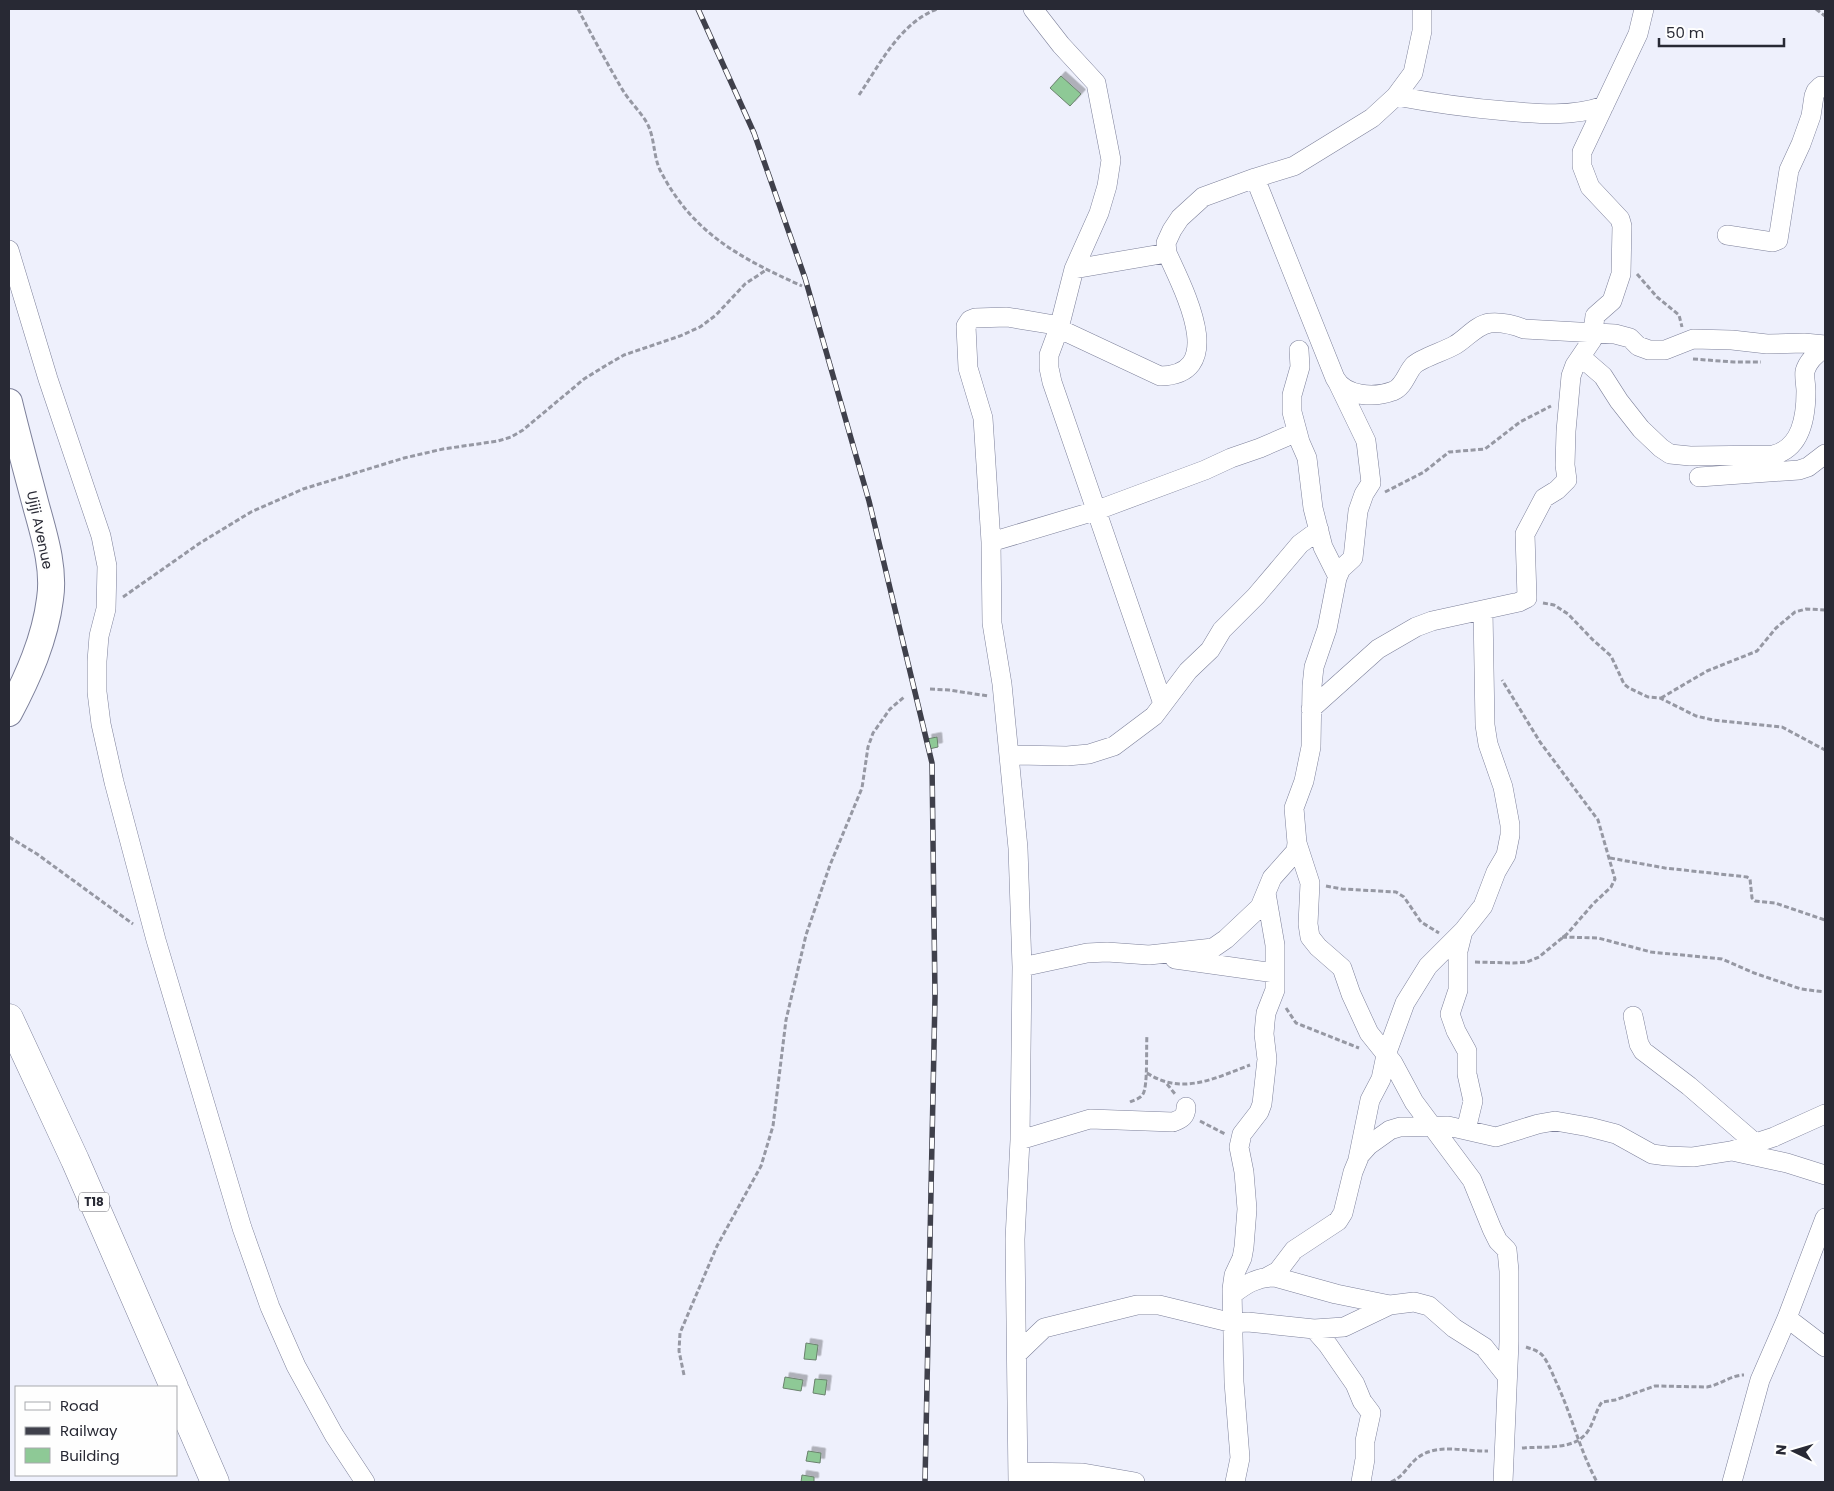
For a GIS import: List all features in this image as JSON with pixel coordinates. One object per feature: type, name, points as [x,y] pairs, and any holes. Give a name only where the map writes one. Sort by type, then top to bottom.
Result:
[{"type":"highway","name":"T18","points":[[9,1018],[75,1160],[174,1386]]},
{"type":"highway","points":[[178,1397],[215,1482]]},
{"type":"main road","name":"Ujiji Avenue","points":[[9,402],[43,533],[49,566],[50,598],[43,634],[26,682],[9,713]]},
{"type":"street","points":[[1033,9],[1096,83],[1111,160],[1107,186],[1099,213],[1074,269],[1059,328],[1049,354],[1049,368],[1095,511],[1163,704]]},
{"type":"street","points":[[1135,1482],[1083,1473],[1018,1477],[1015,1239],[1020,1140],[1022,967],[1018,848],[1002,684],[992,623],[991,542],[983,418],[968,368],[966,326],[970,320],[975,318],[1007,317],[1049,324],[1160,376],[1170,376],[1184,371],[1192,363],[1196,352],[1196,334],[1192,308],[1167,254],[1166,243],[1172,230],[1180,218],[1203,196],[1294,166],[1372,118],[1396,96],[1413,73],[1422,31],[1422,9]]},
{"type":"street","points":[[1311,709],[1378,649],[1396,639],[1432,620],[1525,600],[1528,594],[1525,534],[1544,498],[1557,490],[1567,480],[1565,464],[1566,431],[1571,376],[1592,340],[1596,314],[1610,303],[1621,274],[1620,220],[1590,187],[1582,166],[1582,152],[1638,34],[1644,9]]},
{"type":"street","points":[[1727,235],[1773,242],[1778,240],[1789,170],[1802,144],[1811,116],[1816,91],[1819,86],[1825,87]]},
{"type":"street","points":[[1396,96],[1456,106],[1523,113],[1567,114],[1590,111],[1604,106]]},
{"type":"street","points":[[1149,955],[1213,948],[1226,939],[1260,907],[1272,878],[1296,851],[1294,808],[1304,781],[1311,747],[1314,667],[1327,629],[1338,575],[1341,568],[1352,558],[1358,511],[1371,480],[1366,441],[1338,383],[1255,178]]},
{"type":"street","points":[[9,250],[45,370],[101,536],[107,566],[106,610],[99,636],[97,661],[97,692],[101,724],[156,940],[242,1228],[270,1306],[296,1366],[334,1436],[365,1482]]},
{"type":"street","points":[[1074,269],[1167,254]]},
{"type":"street","points":[[1338,383],[1346,389],[1363,394],[1374,395],[1394,391],[1399,387],[1415,363],[1456,345],[1474,330],[1490,323],[1512,324],[1524,328],[1592,332],[1627,337],[1638,346],[1649,350],[1665,350],[1693,339],[1732,340],[1767,344],[1804,342],[1825,346]]},
{"type":"street","points":[[1581,357],[1603,376],[1619,401],[1641,429],[1672,455],[1773,455],[1784,450],[1801,430],[1806,415],[1805,372],[1810,361],[1825,346]]},
{"type":"street","points":[[1300,350],[1300,367],[1291,406],[1297,432],[1307,458],[1313,508],[1318,530],[1325,554],[1338,575]]},
{"type":"street","points":[[991,542],[1095,511],[1206,470],[1230,458],[1253,451],[1297,432]]},
{"type":"street","points":[[1699,477],[1799,470],[1808,467],[1825,454]]},
{"type":"street","points":[[1010,755],[1068,756],[1106,750],[1114,746],[1154,716],[1188,671],[1210,650],[1222,630],[1259,592],[1300,544],[1318,530]]},
{"type":"street","points":[[1233,1294],[1247,1283],[1267,1277],[1278,1271],[1294,1250],[1334,1224],[1341,1217],[1358,1160],[1370,1100],[1381,1079],[1386,1056],[1405,1003],[1428,966],[1483,906],[1496,872],[1506,855],[1510,835],[1504,788],[1488,744],[1485,725],[1483,610]]},
{"type":"street","points":[[1297,843],[1308,872],[1311,890],[1308,924],[1310,937],[1318,947],[1342,968],[1351,994],[1369,1033],[1393,1063],[1414,1102],[1472,1180],[1492,1229],[1498,1240],[1507,1250],[1509,1271],[1509,1342],[1503,1482]]},
{"type":"street","points":[[1235,1482],[1240,1458],[1234,1382],[1233,1294],[1234,1274],[1242,1258],[1244,1247],[1247,1209],[1244,1172],[1239,1147],[1242,1134],[1259,1112],[1265,1084],[1267,1058],[1264,1034],[1266,1013],[1274,982],[1275,945],[1266,893]]},
{"type":"street","points":[[1459,934],[1458,990],[1450,1014],[1456,1031],[1467,1051],[1467,1074],[1473,1102],[1466,1130]]},
{"type":"street","points":[[1022,967],[1087,953],[1107,952],[1149,955],[1274,982]]},
{"type":"street","points":[[1633,1016],[1638,1044],[1643,1051],[1689,1086],[1755,1143]]},
{"type":"street","points":[[1020,1140],[1090,1119],[1173,1122],[1183,1118],[1186,1113],[1186,1106]]},
{"type":"street","points":[[1358,1160],[1363,1151],[1390,1130],[1400,1127],[1448,1126],[1499,1137],[1538,1124],[1556,1122],[1589,1127],[1616,1134],[1652,1154],[1693,1157],[1731,1151],[1807,1124],[1825,1114]]},
{"type":"street","points":[[1731,1151],[1787,1163],[1825,1175]]},
{"type":"street","points":[[1732,1482],[1764,1372],[1825,1218]]},
{"type":"street","points":[[1267,1277],[1275,1277],[1336,1294],[1390,1305]]},
{"type":"street","points":[[1017,1354],[1044,1328],[1138,1305],[1159,1304],[1233,1323],[1256,1323],[1314,1330],[1344,1326],[1390,1305],[1414,1302],[1429,1306],[1454,1328],[1484,1346],[1507,1376]]},
{"type":"street","points":[[1787,1318],[1825,1347]]},
{"type":"street","points":[[1314,1330],[1328,1345],[1371,1413],[1365,1441],[1361,1482]]},
{"type":"path","points":[[578,9],[622,90],[646,121],[659,168],[672,190],[698,223],[715,240],[735,253],[766,270],[802,286]]},
{"type":"path","points":[[859,95],[894,44],[910,26],[928,12],[937,9]]},
{"type":"path","points":[[1816,9],[1825,16]]},
{"type":"path","points":[[1622,259],[1658,297],[1679,315],[1684,343]]},
{"type":"path","points":[[106,610],[225,527],[251,512],[303,489],[404,458],[511,437],[523,430],[584,379],[605,366],[624,355],[680,336],[700,327],[716,315],[745,284],[766,270]]},
{"type":"path","points":[[1382,494],[1424,472],[1449,452],[1485,449],[1520,422],[1548,408],[1569,393]]},
{"type":"path","points":[[1525,600],[1560,608],[1610,656],[1624,684],[1648,697],[1660,698],[1696,716],[1713,720],[1782,726],[1825,750]]},
{"type":"path","points":[[1660,698],[1706,671],[1758,651],[1776,628],[1795,612],[1825,610]]},
{"type":"path","points":[[1457,963],[1527,962],[1539,957],[1562,937],[1614,884],[1614,874],[1610,858],[1595,814],[1580,797],[1540,742],[1502,679],[1484,668]]},
{"type":"path","points":[[930,689],[949,690],[1003,699]]},
{"type":"path","points":[[684,1376],[679,1351],[680,1333],[717,1246],[761,1166],[769,1143],[773,1126],[786,1020],[806,934],[830,866],[862,788],[868,747],[873,733],[890,708],[904,697]]},
{"type":"path","points":[[9,837],[37,854],[156,940]]},
{"type":"path","points":[[1610,858],[1666,868],[1747,877],[1750,879],[1752,898],[1756,901],[1775,904],[1825,920]]},
{"type":"path","points":[[1308,872],[1318,883],[1331,887],[1396,892],[1404,897],[1421,922],[1438,932],[1459,934]]},
{"type":"path","points":[[1562,937],[1598,938],[1651,952],[1722,959],[1754,973],[1800,989],[1825,992]]},
{"type":"path","points":[[1274,982],[1292,1019],[1296,1023],[1341,1042],[1386,1056]]},
{"type":"path","points":[[1123,1105],[1138,1099],[1142,1095],[1147,1074],[1147,1035]]},
{"type":"path","points":[[1147,1074],[1167,1084],[1192,1084],[1267,1058]]},
{"type":"path","points":[[1509,1342],[1534,1350],[1542,1355],[1565,1400],[1587,1464],[1597,1482]]},
{"type":"path","points":[[1391,1482],[1402,1476],[1418,1458],[1430,1451],[1453,1449],[1476,1452],[1561,1445],[1579,1440],[1587,1433],[1602,1402],[1615,1400],[1655,1386],[1715,1386],[1738,1375],[1764,1372]]},
{"type":"building","points":[[1061,76],[1081,94],[1070,106],[1050,88]]},
{"type":"building","points":[[937,737],[938,747],[929,749],[927,739]]},
{"type":"building","points":[[806,1343],[818,1345],[816,1360],[804,1359]]},
{"type":"building","points":[[785,1377],[803,1380],[801,1391],[783,1388]]},
{"type":"building","points":[[815,1379],[827,1380],[825,1395],[813,1393]]},
{"type":"building","points":[[808,1451],[821,1453],[820,1463],[806,1461]]},
{"type":"building","points":[[802,1475],[814,1477],[814,1482],[801,1482]]},
{"type":"railway","points":[[698,9],[754,133],[805,278],[869,501],[932,763],[935,997],[925,1482]]}]
